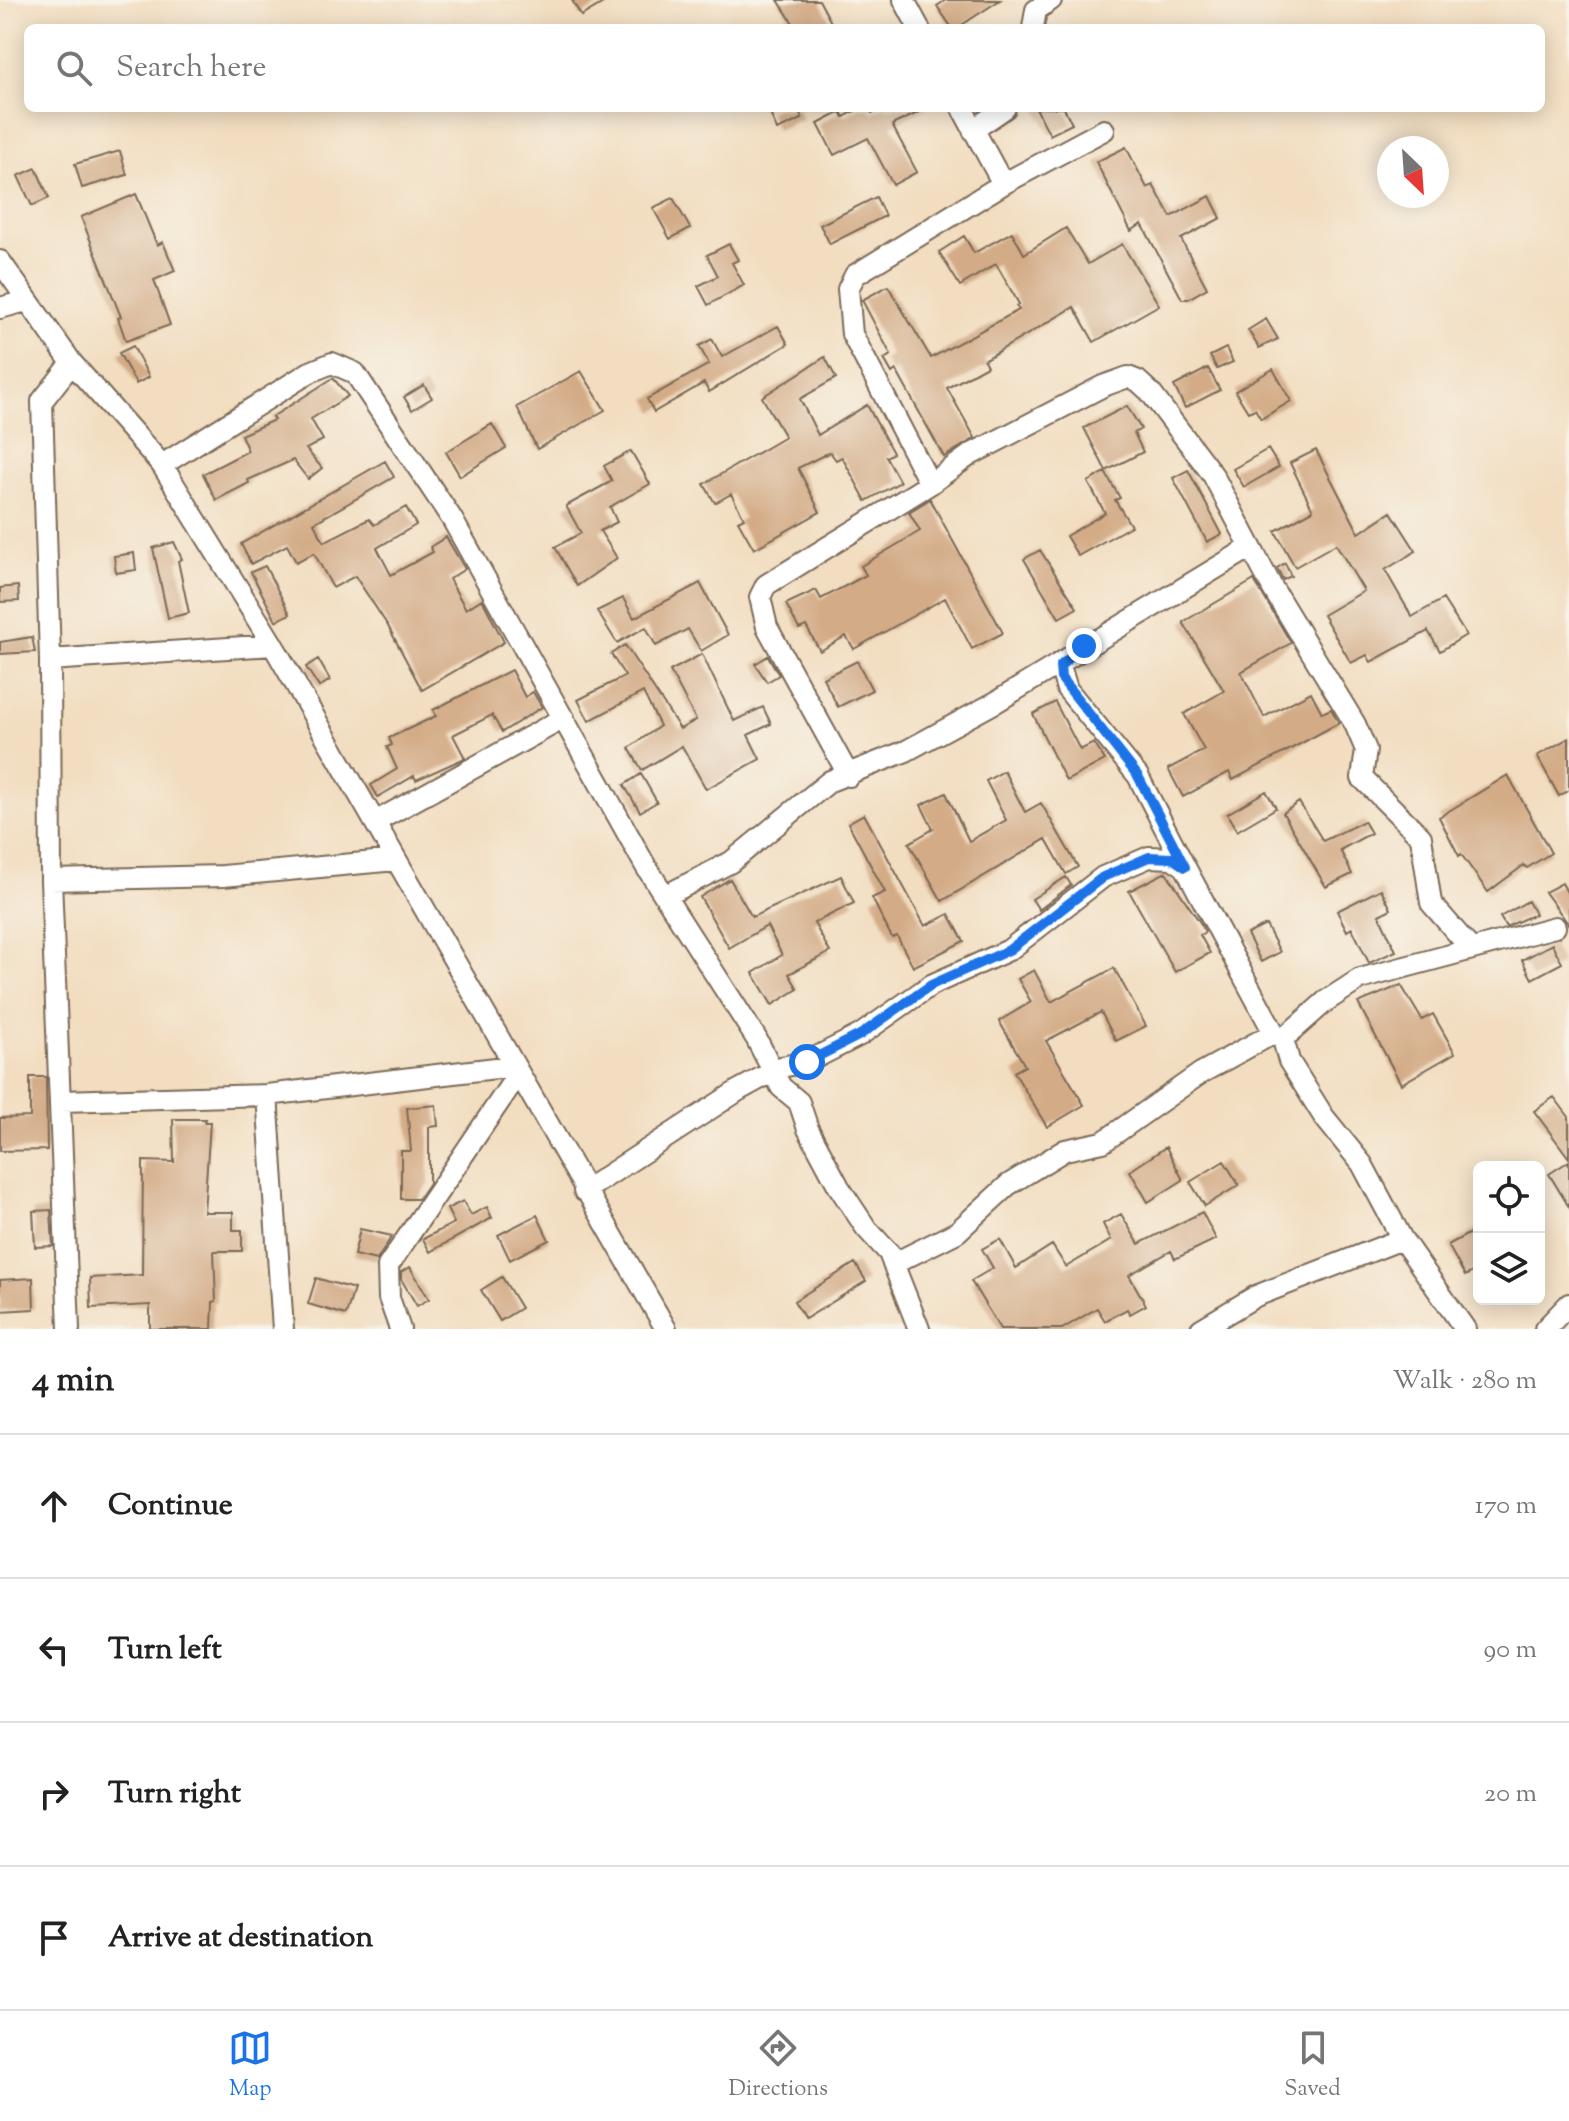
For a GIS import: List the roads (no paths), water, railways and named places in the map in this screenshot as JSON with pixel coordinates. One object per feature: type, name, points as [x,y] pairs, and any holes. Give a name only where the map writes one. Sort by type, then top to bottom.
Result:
[{"type":"street","points":[[904,0],[917,24]]},
{"type":"street","points":[[1034,24],[1036,10],[1051,0]]},
{"type":"street","points":[[964,112],[1003,184]]},
{"type":"street","points":[[973,130],[999,112]]},
{"type":"street","points":[[930,484],[852,334],[848,289],[855,275],[1003,184],[1104,130]]},
{"type":"street","points":[[0,261],[72,363],[162,465],[273,645],[666,1329]]},
{"type":"street","points":[[0,308],[26,301]]},
{"type":"street","points":[[69,1329],[51,880],[50,660],[42,401],[72,363]]},
{"type":"street","points":[[162,465],[310,372],[332,363],[355,373],[452,519],[665,896],[756,1038],[781,1087],[799,1102],[808,1129],[839,1187],[893,1264],[919,1329]]},
{"type":"street","points":[[849,776],[767,627],[760,597],[766,585],[779,574],[930,484],[970,455],[1111,382],[1128,377],[1150,392],[1213,475],[1251,547],[1355,724],[1366,750],[1362,778],[1421,837],[1431,903],[1471,949]]},
{"type":"street","points":[[665,896],[731,862],[830,781],[906,751],[1060,666],[1084,646],[1251,547]]},
{"type":"street","points":[[50,660],[273,645]]},
{"type":"street","points":[[1060,666],[1067,689],[1138,776],[1289,1061],[1324,1117],[1362,1164],[1402,1239],[1465,1329]]},
{"type":"street","points":[[375,822],[564,718]]},
{"type":"street","points":[[584,1191],[773,1072],[807,1062],[860,1035],[931,985],[1009,950],[1103,877],[1149,857],[1172,858],[1185,867]]},
{"type":"street","points":[[51,880],[223,876],[396,860]]},
{"type":"street","points":[[893,1264],[957,1232],[1008,1185],[1065,1150],[1103,1142],[1201,1073],[1278,1036],[1360,979],[1555,927]]},
{"type":"street","points":[[62,1101],[267,1095],[516,1070]]},
{"type":"street","points":[[400,1329],[389,1298],[388,1266],[516,1070]]},
{"type":"street","points":[[267,1095],[283,1329]]},
{"type":"street","points":[[1201,1329],[1256,1296],[1402,1239]]},
{"type":"street","points":[[1545,1329],[1569,1304]]}]
